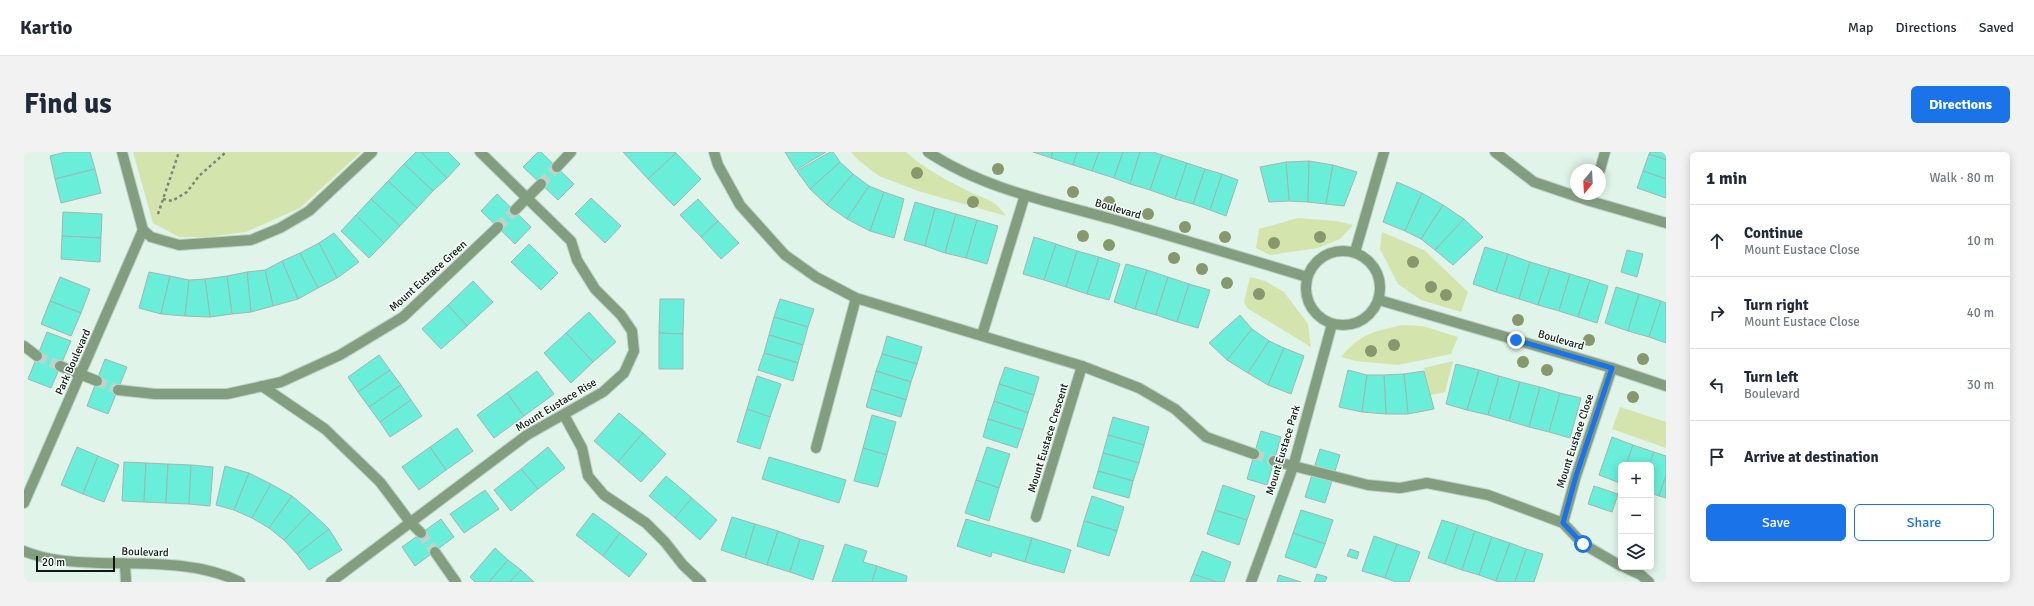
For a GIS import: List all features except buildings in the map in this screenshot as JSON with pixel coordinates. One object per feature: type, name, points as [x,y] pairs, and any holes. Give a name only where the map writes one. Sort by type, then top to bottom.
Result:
[{"type":"street","points":[[122,152],[143,230],[151,237],[180,245],[251,240],[280,228],[309,211],[372,152]]},
{"type":"street","name":"Mount Eustace Rise","points":[[331,582],[527,435],[603,392],[624,373],[634,351],[632,331],[621,314],[595,289],[576,260],[571,241],[480,152]]},
{"type":"street","points":[[557,167],[571,152]]},
{"type":"street","points":[[714,152],[718,165],[740,205],[785,255],[816,277],[856,298],[1082,366],[1139,388],[1175,409],[1206,437],[1254,454]]},
{"type":"street","name":"Boulevard","points":[[928,152],[966,173],[1025,195],[1194,242],[1307,277]]},
{"type":"street","points":[[1355,252],[1384,152]]},
{"type":"street","points":[[1495,152],[1534,182],[1570,192]]},
{"type":"street","points":[[1602,164],[1605,152]]},
{"type":"street","points":[[514,210],[540,184]]},
{"type":"street","points":[[982,335],[1025,195]]},
{"type":"street","points":[[1597,200],[1666,223]]},
{"type":"street","name":"Mount Eustace Green","points":[[118,390],[155,394],[227,394],[281,382],[340,355],[403,317],[498,227]]},
{"type":"street","name":"Park Boulevard","points":[[24,502],[143,230]]},
{"type":"street","points":[[1343,250],[1355,252],[1370,261],[1379,276],[1381,288],[1379,300],[1374,310],[1366,318],[1355,324],[1344,326],[1332,324],[1313,310],[1308,300],[1306,288],[1307,277],[1312,266],[1320,257],[1331,252],[1343,250]]},
{"type":"street","points":[[816,448],[856,298]]},
{"type":"street","name":"Boulevard","points":[[1379,300],[1612,368],[1666,386]]},
{"type":"street","name":"Mount Eustace Park","points":[[1251,582],[1293,467],[1332,324]]},
{"type":"street","points":[[24,346],[37,356]]},
{"type":"street","points":[[60,366],[96,381]]},
{"type":"street","name":"Mount Eustace Crescent","points":[[1036,517],[1082,366]]},
{"type":"street","name":"Mount Eustace Close","points":[[1563,523],[1576,476],[1612,368]]},
{"type":"street","points":[[262,386],[325,429],[380,482],[410,522],[421,533]]},
{"type":"street","points":[[564,415],[582,448],[588,476],[604,495],[646,523],[683,565],[701,582]]},
{"type":"street","points":[[1274,461],[1368,485],[1400,488],[1427,483],[1446,485],[1488,495],[1563,523],[1583,544],[1618,564]]},
{"type":"street","name":"Boulevard","points":[[24,551],[35,556],[68,562],[179,566],[222,573],[240,582]]},
{"type":"street","points":[[435,552],[456,582]]},
{"type":"street","points":[[126,564],[126,582]]},
{"type":"street","points":[[1630,570],[1641,575],[1649,582]]},
{"type":"path","points":[[151,237],[179,152]]},
{"type":"path","points":[[163,200],[172,201],[187,192],[199,176],[226,152]]},
{"type":"green space","points":[[133,152],[361,152],[300,208],[246,232],[207,237],[179,237],[153,223]]},
{"type":"green space","points":[[851,152],[906,152],[942,177],[993,202],[1006,216],[918,191],[879,176],[858,160]]},
{"type":"green space","points":[[1298,218],[1336,221],[1353,225],[1340,239],[1318,248],[1270,255],[1256,248],[1259,229]]},
{"type":"green space","points":[[1382,232],[1424,250],[1468,292],[1461,312],[1421,300],[1398,284],[1380,249]]},
{"type":"green space","points":[[1250,277],[1265,281],[1284,292],[1308,324],[1311,347],[1247,308],[1244,302]]},
{"type":"green space","points":[[1402,325],[1423,326],[1458,337],[1451,354],[1398,365],[1356,361],[1341,357],[1348,349],[1362,338],[1375,332]]},
{"type":"green space","points":[[1453,361],[1445,392],[1431,395],[1424,368]]},
{"type":"green space","points":[[1620,407],[1666,422],[1666,448],[1612,429]]},
{"type":"tunnel","points":[[541,184],[557,167]]},
{"type":"tunnel","points":[[498,227],[515,210]]},
{"type":"tunnel","points":[[37,356],[60,366]]},
{"type":"tunnel","points":[[97,381],[118,390]]},
{"type":"tunnel","points":[[1254,454],[1274,461]]},
{"type":"tunnel","points":[[421,533],[435,552]]},
{"type":"route","points":[[1516,340],[1612,368],[1576,476],[1563,523],[1583,544]]}]
